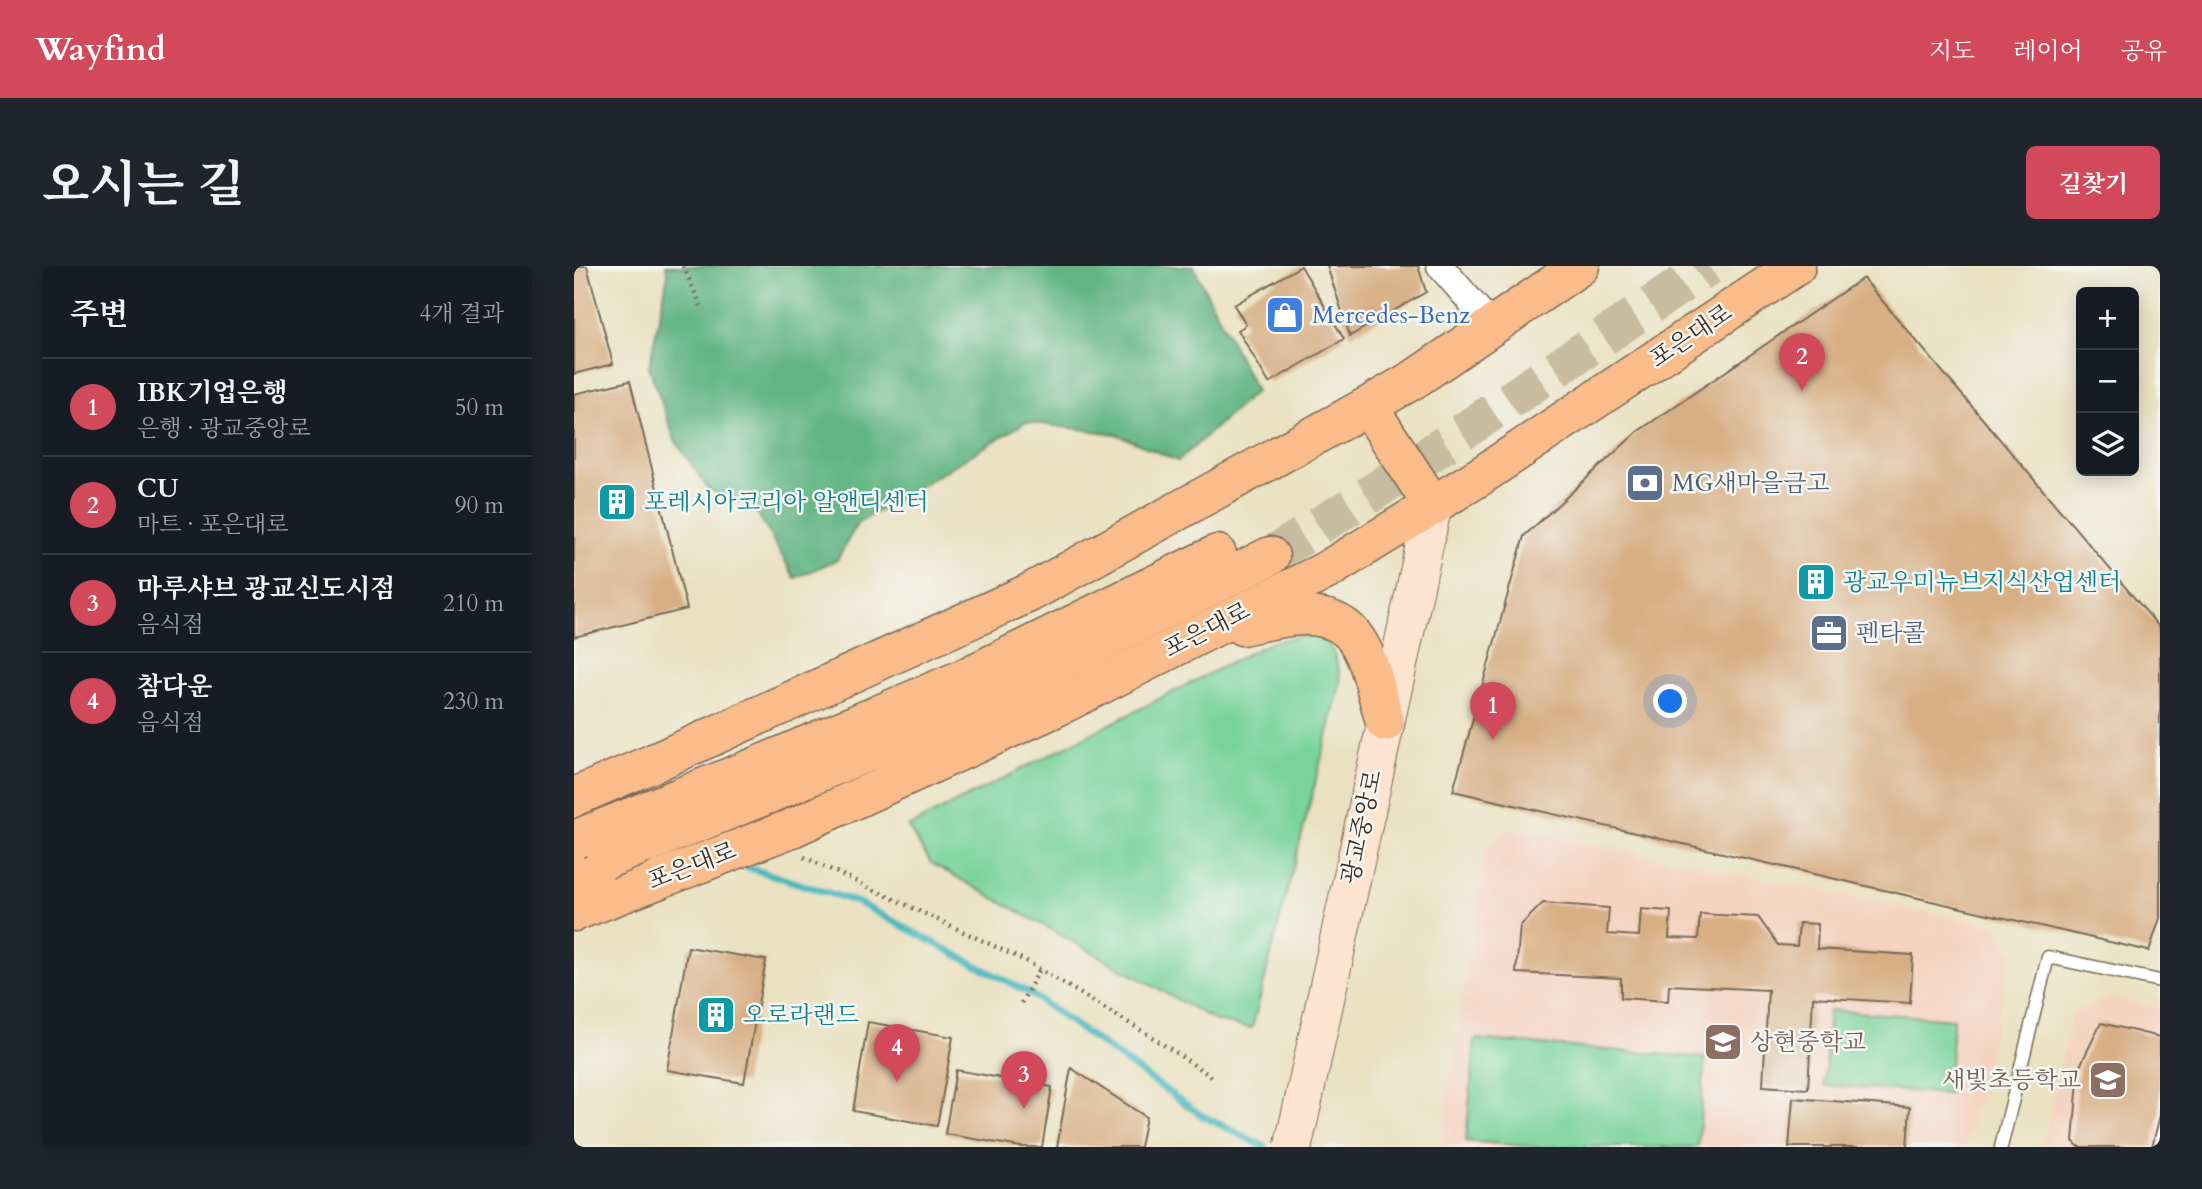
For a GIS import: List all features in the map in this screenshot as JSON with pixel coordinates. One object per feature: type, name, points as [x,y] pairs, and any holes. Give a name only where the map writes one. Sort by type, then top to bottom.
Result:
[{"type":"main road","points":[[574,797],[1029,593],[1416,378],[1580,266]]},
{"type":"main road","name":"포은대로","points":[[574,912],[660,878],[794,841],[1327,570],[1433,506],[1796,266]]},
{"type":"main road","points":[[1368,406],[1433,506]]},
{"type":"main road","name":"광교중앙로","points":[[1293,1147],[1433,506]]},
{"type":"main road","name":"포은대로","points":[[582,853],[763,780],[981,703],[1265,544]]},
{"type":"main road","points":[[1196,636],[1283,618],[1319,617],[1338,623],[1352,634],[1360,648],[1385,722]]},
{"type":"street","points":[[1440,266],[1492,326]]},
{"type":"lane","points":[[2001,1147],[2048,957],[2160,981]]},
{"type":"path","points":[[683,266],[701,306]]},
{"type":"path","points":[[794,841],[870,886],[1040,969],[1212,1077]]},
{"type":"path","points":[[1021,1003],[1040,969]]},
{"type":"shaded area","name":"상현중학교","points":[[1522,830],[1997,926],[2013,953],[1966,1147],[1440,1147],[1486,846],[1504,831]]},
{"type":"shaded area","name":"새빛초등학교","points":[[2111,998],[2160,1009],[2160,1147],[2042,1147],[2072,1013]]},
{"type":"green space","points":[[666,266],[1193,266],[1256,391],[1178,461],[1116,434],[1026,422],[857,524],[837,560],[795,578],[755,509],[708,489],[675,440],[649,367],[668,274]]},
{"type":"green space","points":[[1300,636],[1317,636],[1328,644],[1335,656],[1341,682],[1252,1028],[1216,1021],[931,863],[908,827],[1271,642]]},
{"type":"green space","points":[[1829,1010],[1953,1019],[1948,1094],[1824,1085]]},
{"type":"green space","points":[[1475,1039],[1705,1058],[1698,1147],[1538,1147],[1466,1141]]},
{"type":"building","points":[[574,266],[587,266],[613,364],[574,374]]},
{"type":"building","name":"Mercedes-Benz","points":[[1301,266],[1344,339],[1269,383],[1238,330],[1246,325],[1234,305]]},
{"type":"building","points":[[1327,266],[1418,266],[1426,292],[1350,336]]},
{"type":"building","name":"광교우미뉴브지식산업센터","points":[[1863,278],[2160,628],[2160,918],[2149,951],[1453,791],[1524,536],[1637,432]]},
{"type":"building","name":"포레시아코리아 알앤디센터","points":[[630,381],[687,609],[574,637],[574,394]]},
{"type":"building","points":[[1543,903],[1609,908],[1607,934],[1639,936],[1641,909],[1671,911],[1669,938],[1698,939],[1700,914],[1758,917],[1778,945],[1797,946],[1799,923],[1818,924],[1817,949],[1913,955],[1910,1003],[1813,997],[1808,1089],[1763,1086],[1768,990],[1669,985],[1668,1001],[1621,998],[1621,978],[1516,973],[1520,926]]},
{"type":"building","name":"오로라랜드","points":[[688,947],[766,960],[744,1083],[667,1070]]},
{"type":"building","points":[[868,1022],[953,1037],[937,1126],[853,1111]]},
{"type":"building","name":"새빛초등학교","points":[[2101,1023],[2160,1037],[2160,1115],[2152,1147],[2079,1147],[2073,1141],[2079,1068]]},
{"type":"building","points":[[1071,1068],[1146,1117],[1140,1147],[1057,1147]]},
{"type":"building","points":[[956,1070],[1052,1087],[1042,1147],[1021,1147],[945,1134]]},
{"type":"building","points":[[1793,1098],[1910,1107],[1907,1147],[1789,1147]]},
{"type":"waterway","points":[[737,864],[857,902],[1031,994],[1201,1115],[1265,1147]]},
{"type":"tunnel","points":[[1270,556],[1372,493],[1709,266]]},
{"type":"place","name":"Mercedes-Benz","points":[[1285,315]]},
{"type":"place","name":"CU","points":[[1802,391]]},
{"type":"place","name":"MG새마을금고","points":[[1645,483]]},
{"type":"place","name":"포레시아코리아 알앤디센터","points":[[617,502]]},
{"type":"place","name":"광교우미뉴브지식산업센터","points":[[1816,582]]},
{"type":"place","name":"펜타콜","points":[[1829,633]]},
{"type":"place","name":"IBK기업은행","points":[[1493,740]]},
{"type":"place","name":"오로라랜드","points":[[716,1015]]},
{"type":"place","name":"상현중학교","points":[[1723,1042]]},
{"type":"place","name":"새빛초등학교","points":[[2108,1080]]},
{"type":"place","name":"참다운","points":[[897,1082]]},
{"type":"place","name":"마루샤브 광교신도시점","points":[[1024,1109]]}]
